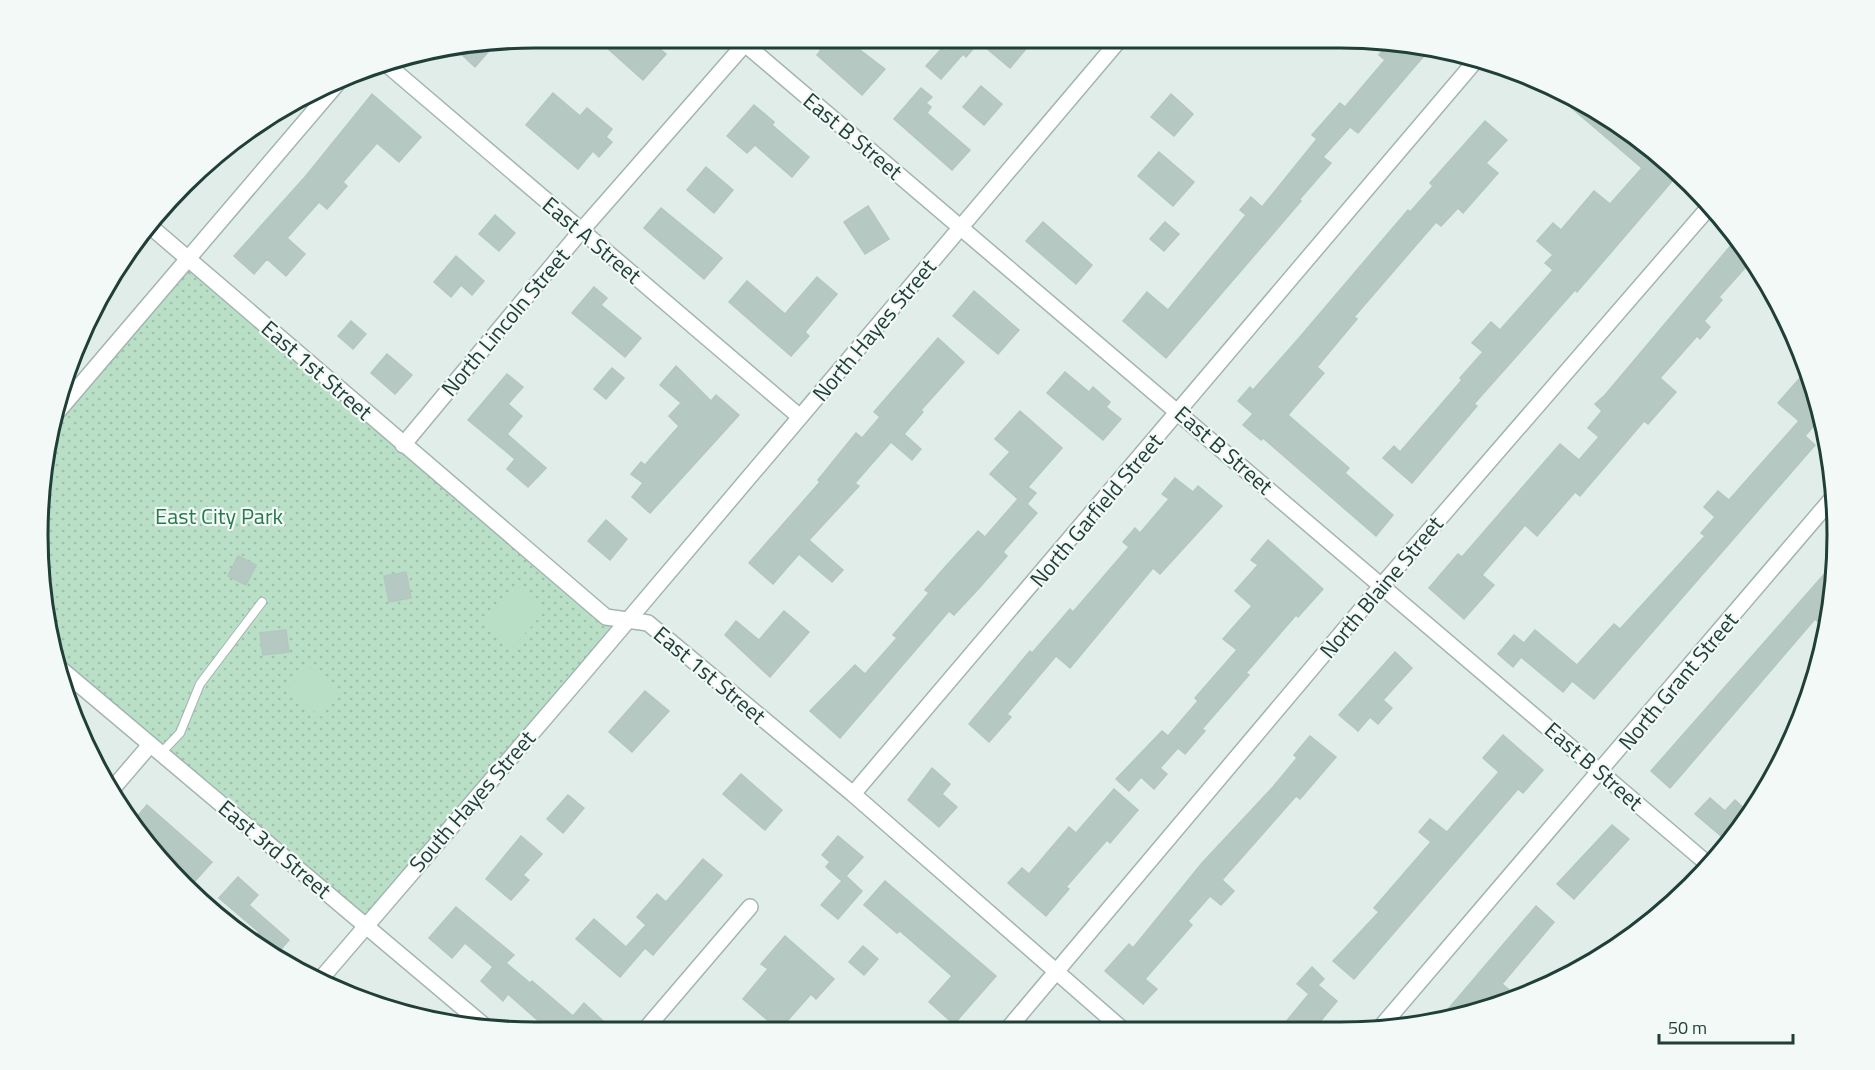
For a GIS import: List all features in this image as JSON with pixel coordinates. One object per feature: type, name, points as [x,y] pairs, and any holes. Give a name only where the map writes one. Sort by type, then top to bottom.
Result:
[{"type":"street","name":"North Lincoln Street","points":[[403,445],[737,48]]},
{"type":"street","name":"East B Street","points":[[753,48],[1703,860]]},
{"type":"street","name":"North Hayes Street","points":[[627,622],[1113,48]]},
{"type":"street","name":"North Garfield Street","points":[[853,794],[1471,66]]},
{"type":"street","name":"East A Street","points":[[393,70],[800,417]]},
{"type":"street","points":[[68,400],[328,94]]},
{"type":"street","name":"North Blaine Street","points":[[1014,1022],[1382,585],[1704,212]]},
{"type":"street","name":"East 1st Street","points":[[156,231],[606,617],[627,622],[648,623],[853,794],[1114,1022]]},
{"type":"street","name":"North Grant Street","points":[[1387,1020],[1601,772],[1826,506]]},
{"type":"street","name":"South Hayes Street","points":[[325,974],[627,622]]},
{"type":"street","name":"East 3rd Street","points":[[69,676],[476,1018]]},
{"type":"street","points":[[117,784],[155,749]]},
{"type":"street","points":[[652,1022],[750,907]]},
{"type":"lane","points":[[155,749],[180,733],[200,684],[262,602]]},
{"type":"green space","name":"East City Park","points":[[188,259],[606,617],[626,622],[367,925],[69,676],[57,630],[52,599],[48,535],[52,471],[68,400]]},
{"type":"green space","points":[[517,587],[545,611],[513,647],[485,623]]},
{"type":"green space","points":[[307,666],[340,694],[321,717],[288,689]]},
{"type":"building","points":[[607,48],[659,48],[666,54],[643,80]]},
{"type":"building","points":[[819,48],[857,48],[885,69],[862,95],[817,55],[821,50]]},
{"type":"building","points":[[942,48],[945,51],[948,48],[974,48],[966,57],[963,54],[941,79],[926,66]]},
{"type":"building","points":[[986,48],[1027,48],[1010,68]]},
{"type":"building","points":[[490,50],[475,67],[461,54]]},
{"type":"building","points":[[1383,50],[1424,55],[1358,133],[1350,127],[1323,157],[1331,163],[1166,358],[1123,321],[1147,292],[1168,310],[1246,215],[1240,210],[1251,197],[1262,207],[1317,139],[1312,135],[1340,103],[1345,107],[1385,60],[1379,55]]},
{"type":"building","points":[[981,86],[1002,104],[984,125],[963,107]]},
{"type":"building","points":[[921,88],[932,97],[926,103],[931,107],[927,113],[970,150],[952,170],[894,119]]},
{"type":"building","points":[[553,93],[580,116],[587,108],[612,129],[606,137],[612,142],[599,157],[593,151],[578,169],[526,125]]},
{"type":"building","points":[[372,94],[421,137],[399,162],[377,143],[343,182],[347,186],[327,209],[319,202],[287,238],[305,254],[286,276],[267,259],[254,274],[234,256],[305,177]]},
{"type":"building","points":[[1171,94],[1193,114],[1174,136],[1151,117]]},
{"type":"building","points":[[754,105],[774,122],[772,125],[809,157],[792,177],[755,145],[747,153],[727,136]]},
{"type":"building","points":[[1568,105],[1611,130],[1673,180],[1577,292],[1575,290],[1474,404],[1477,406],[1412,483],[1383,458],[1394,446],[1400,452],[1462,380],[1460,378],[1483,352],[1472,343],[1491,322],[1500,330],[1553,270],[1545,263],[1553,255],[1537,241],[1553,223],[1561,230],[1594,191],[1610,204],[1642,168]]},
{"type":"building","points":[[1485,121],[1507,140],[1486,163],[1498,173],[1463,213],[1458,208],[1441,226],[1436,222],[1354,317],[1357,319],[1317,367],[1324,373],[1288,415],[1349,468],[1345,473],[1393,515],[1376,536],[1263,438],[1261,440],[1243,425],[1253,414],[1238,401],[1250,387],[1253,390],[1299,338],[1408,210],[1410,212],[1433,186],[1430,183]]},
{"type":"building","points":[[1159,152],[1194,182],[1173,206],[1138,176]]},
{"type":"building","points":[[706,167],[733,190],[714,213],[687,190]]},
{"type":"building","points":[[868,206],[889,239],[865,254],[844,222]]},
{"type":"building","points":[[661,208],[722,258],[704,279],[644,228]]},
{"type":"building","points":[[495,215],[515,233],[499,251],[479,234]]},
{"type":"building","points":[[1043,222],[1092,265],[1076,284],[1026,241]]},
{"type":"building","points":[[1165,222],[1179,234],[1164,251],[1150,239]]},
{"type":"building","points":[[1731,245],[1746,266],[1719,297],[1722,300],[1704,321],[1710,327],[1700,339],[1697,336],[1660,378],[1676,392],[1648,424],[1644,421],[1580,496],[1575,492],[1537,536],[1525,525],[1482,575],[1494,585],[1464,619],[1429,588],[1458,554],[1462,557],[1560,444],[1579,460],[1599,437],[1588,428],[1602,411],[1595,404]]},
{"type":"building","points":[[456,256],[484,281],[472,295],[461,285],[451,297],[434,282]]},
{"type":"building","points":[[817,277],[837,294],[805,332],[809,336],[791,356],[729,302],[747,281],[785,314]]},
{"type":"building","points":[[594,287],[607,298],[601,305],[641,338],[625,357],[572,313]]},
{"type":"building","points":[[974,291],[1019,330],[998,354],[953,316]]},
{"type":"building","points":[[351,321],[366,334],[353,349],[338,336]]},
{"type":"building","points":[[938,338],[964,362],[921,410],[923,412],[904,434],[921,449],[912,460],[891,442],[855,483],[859,486],[809,540],[843,570],[832,582],[799,554],[773,584],[749,563],[820,482],[818,480],[856,433],[862,438],[880,417],[874,412]]},
{"type":"building","points":[[387,354],[412,375],[395,394],[371,373]]},
{"type":"building","points":[[676,366],[711,401],[716,395],[739,415],[650,513],[632,497],[643,483],[631,474],[641,462],[645,465],[679,426],[669,416],[681,403],[660,385]]},
{"type":"building","points":[[612,368],[624,378],[606,399],[594,389]]},
{"type":"building","points":[[1065,372],[1089,392],[1093,387],[1110,402],[1106,407],[1121,419],[1103,440],[1047,393]]},
{"type":"building","points":[[507,374],[523,387],[508,404],[522,416],[507,434],[546,468],[528,487],[507,469],[515,459],[468,420]]},
{"type":"building","points":[[1801,377],[1814,425],[1805,436],[1815,445],[1594,699],[1572,681],[1563,692],[1521,657],[1513,667],[1498,654],[1514,635],[1524,643],[1535,630],[1577,665],[1614,624],[1620,629],[1705,536],[1701,533],[1715,517],[1704,507],[1718,491],[1729,500],[1799,421],[1778,403]]},
{"type":"building","points":[[1020,411],[1062,448],[1028,487],[1036,493],[1027,504],[1037,513],[1003,552],[1007,556],[981,586],[954,615],[949,611],[840,738],[810,711],[855,665],[865,674],[897,638],[893,635],[929,593],[925,590],[978,531],[985,537],[1018,499],[990,474],[1010,452],[995,439]]},
{"type":"building","points":[[1175,478],[1193,492],[1198,486],[1222,506],[1160,574],[1153,568],[1070,668],[1056,656],[1007,714],[1011,717],[989,742],[969,724],[1030,651],[1032,653],[1070,609],[1073,612],[1129,547],[1123,542],[1135,528],[1140,533],[1169,499],[1162,494]]},
{"type":"building","points":[[606,520],[627,539],[610,560],[588,541]]},
{"type":"building","points":[[1268,540],[1323,589],[1298,617],[1296,615],[1246,673],[1249,675],[1202,729],[1205,731],[1185,754],[1178,748],[1160,768],[1167,774],[1154,789],[1141,777],[1129,791],[1116,779],[1162,731],[1168,736],[1198,701],[1195,698],[1237,650],[1223,639],[1252,606],[1235,591],[1258,565],[1251,560]]},
{"type":"building","points":[[238,556],[256,565],[246,585],[228,576]]},
{"type":"building","points":[[406,572],[411,598],[389,602],[384,576]]},
{"type":"building","points":[[1825,573],[1819,623],[1815,619],[1670,788],[1651,771]]},
{"type":"building","points":[[784,611],[809,632],[770,677],[725,635],[736,621],[759,640]]},
{"type":"building","points":[[286,630],[289,652],[263,655],[260,633]]},
{"type":"building","points":[[1395,652],[1412,668],[1383,700],[1392,708],[1378,724],[1370,717],[1358,731],[1339,715]]},
{"type":"building","points":[[645,691],[669,711],[632,752],[609,732]]},
{"type":"building","points":[[1503,735],[1543,770],[1523,793],[1518,789],[1354,979],[1333,961],[1379,912],[1374,908],[1431,842],[1419,832],[1430,819],[1447,832],[1499,772],[1483,758]]},
{"type":"building","points":[[1310,736],[1336,757],[1300,799],[1296,796],[1222,880],[1234,891],[1221,905],[1210,896],[1188,921],[1192,925],[1145,979],[1157,989],[1143,1004],[1105,971],[1129,944],[1133,948],[1202,863],[1273,787],[1297,758],[1294,755]]},
{"type":"building","points":[[932,768],[950,784],[942,794],[957,807],[939,827],[908,800]]},
{"type":"building","points":[[741,774],[782,810],[765,830],[723,794]]},
{"type":"building","points":[[1114,789],[1138,810],[1110,843],[1107,840],[1066,887],[1069,889],[1046,916],[1008,883],[1022,868],[1029,874],[1069,827],[1076,833]]},
{"type":"building","points":[[568,795],[584,808],[563,833],[547,819]]},
{"type":"building","points":[[1710,798],[1725,811],[1735,800],[1744,808],[1722,836],[1695,814]]},
{"type":"building","points":[[147,805],[212,862],[195,881],[169,856],[138,816]]},
{"type":"building","points":[[1612,825],[1629,839],[1574,899],[1557,884]]},
{"type":"building","points":[[521,836],[542,854],[523,875],[529,880],[511,900],[486,879]]},
{"type":"building","points":[[838,836],[863,857],[846,876],[862,891],[838,919],[821,905],[842,881],[826,867],[830,862],[822,855]]},
{"type":"building","points":[[703,859],[722,875],[653,955],[645,948],[620,977],[576,939],[594,919],[626,947],[646,925],[637,917],[657,894],[666,902]]},
{"type":"building","points":[[238,877],[258,895],[249,905],[289,940],[280,950],[257,935],[259,932],[219,898]]},
{"type":"building","points":[[885,881],[996,976],[956,1022],[952,1022],[929,1002],[952,976],[900,931],[897,933],[864,905]]},
{"type":"building","points":[[1536,906],[1554,922],[1502,984],[1510,991],[1448,1010]]},
{"type":"building","points":[[456,907],[514,955],[506,963],[530,983],[532,981],[573,1016],[584,1003],[603,1021],[540,1022],[508,994],[503,1001],[481,981],[493,967],[465,943],[452,958],[429,938]]},
{"type":"building","points":[[785,936],[834,979],[816,999],[811,994],[786,1022],[770,1022],[743,999],[768,969],[761,964]]},
{"type":"building","points":[[863,946],[878,959],[864,975],[849,962]]},
{"type":"building","points":[[1312,967],[1324,979],[1318,985],[1337,1001],[1320,1022],[1286,1022],[1309,994],[1297,984]]}]
